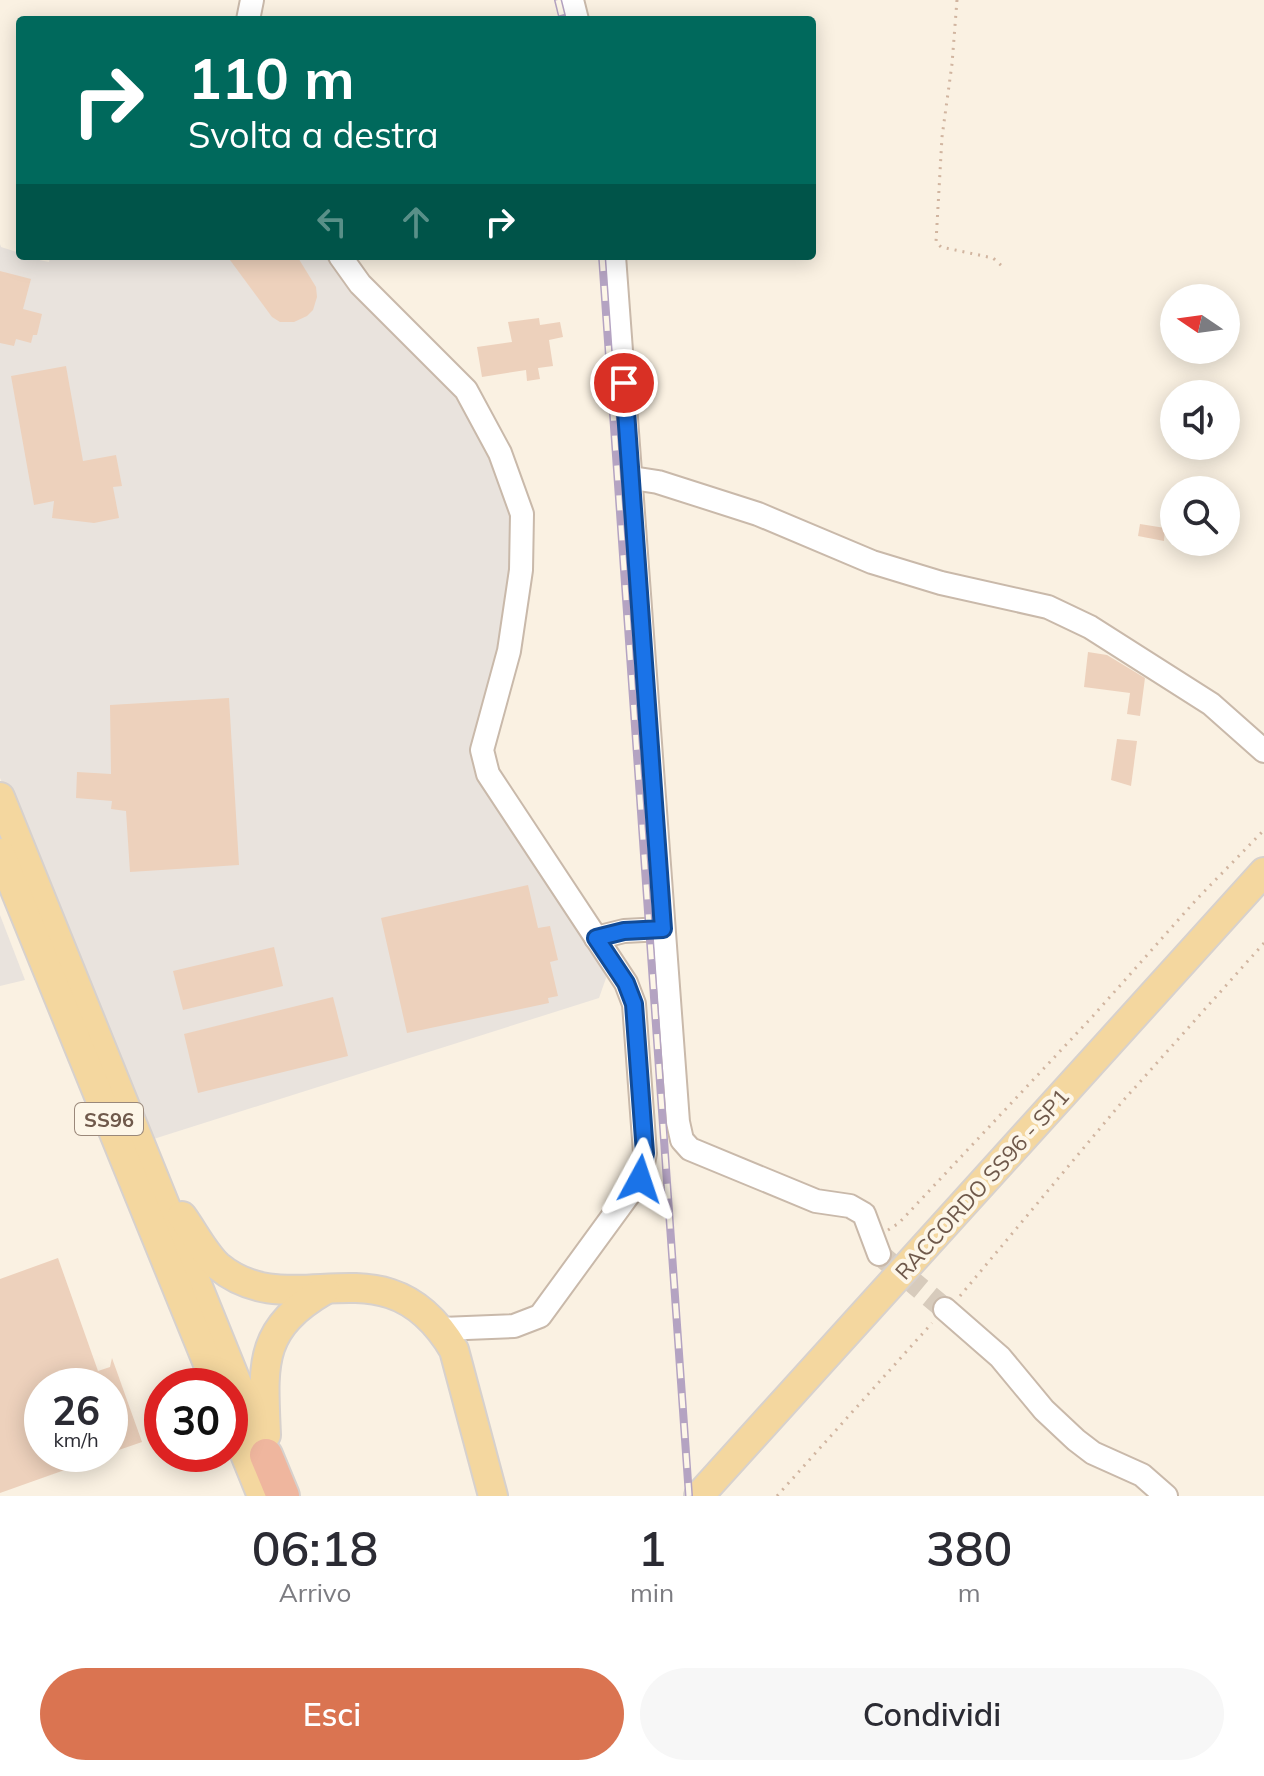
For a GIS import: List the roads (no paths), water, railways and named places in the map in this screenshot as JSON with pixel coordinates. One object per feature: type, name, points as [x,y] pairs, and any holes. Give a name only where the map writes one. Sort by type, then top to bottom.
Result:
[{"type":"highway","points":[[266,1455],[283,1496]]},
{"type":"main road","name":"SS96","points":[[0,797],[266,1455]]},
{"type":"main road","name":"SS96","points":[[0,853],[210,1368]]},
{"type":"main road","name":"RACCORDO SS96 - SP1","points":[[708,1494],[1264,872]]},
{"type":"main road","name":"RACCORDO SS96 - SP1","points":[[708,1494],[1264,898]]},
{"type":"main road","points":[[156,1180],[218,1265],[245,1281],[264,1287],[295,1290],[363,1287],[397,1294],[422,1309],[442,1329],[454,1350],[466,1385],[493,1496]]},
{"type":"main road","points":[[266,1455],[264,1379],[268,1349],[280,1325],[301,1304],[330,1288]]},
{"type":"main road","points":[[248,1461],[262,1496]]},
{"type":"street","points":[[343,260],[360,284],[466,390],[500,453],[522,514],[521,570],[509,651],[482,750],[488,774],[626,983],[634,1004],[645,1153],[640,1179],[540,1316],[514,1326],[442,1329]]},
{"type":"street","points":[[614,260],[663,929],[682,1140],[690,1149],[816,1201],[850,1206],[864,1214],[876,1246]]},
{"type":"street","points":[[632,478],[658,482],[758,514],[872,562],[941,583],[1048,607],[1090,627],[1211,704],[1264,751]]},
{"type":"street","points":[[596,938],[624,931],[663,929]]},
{"type":"street","points":[[945,1309],[1000,1357],[1044,1410],[1076,1440],[1093,1453],[1142,1475],[1166,1496]]},
{"type":"tunnel","points":[[879,1254],[945,1309]]},
{"type":"railway","points":[[558,0],[562,16]]},
{"type":"railway","points":[[602,260],[689,1496]]}]
